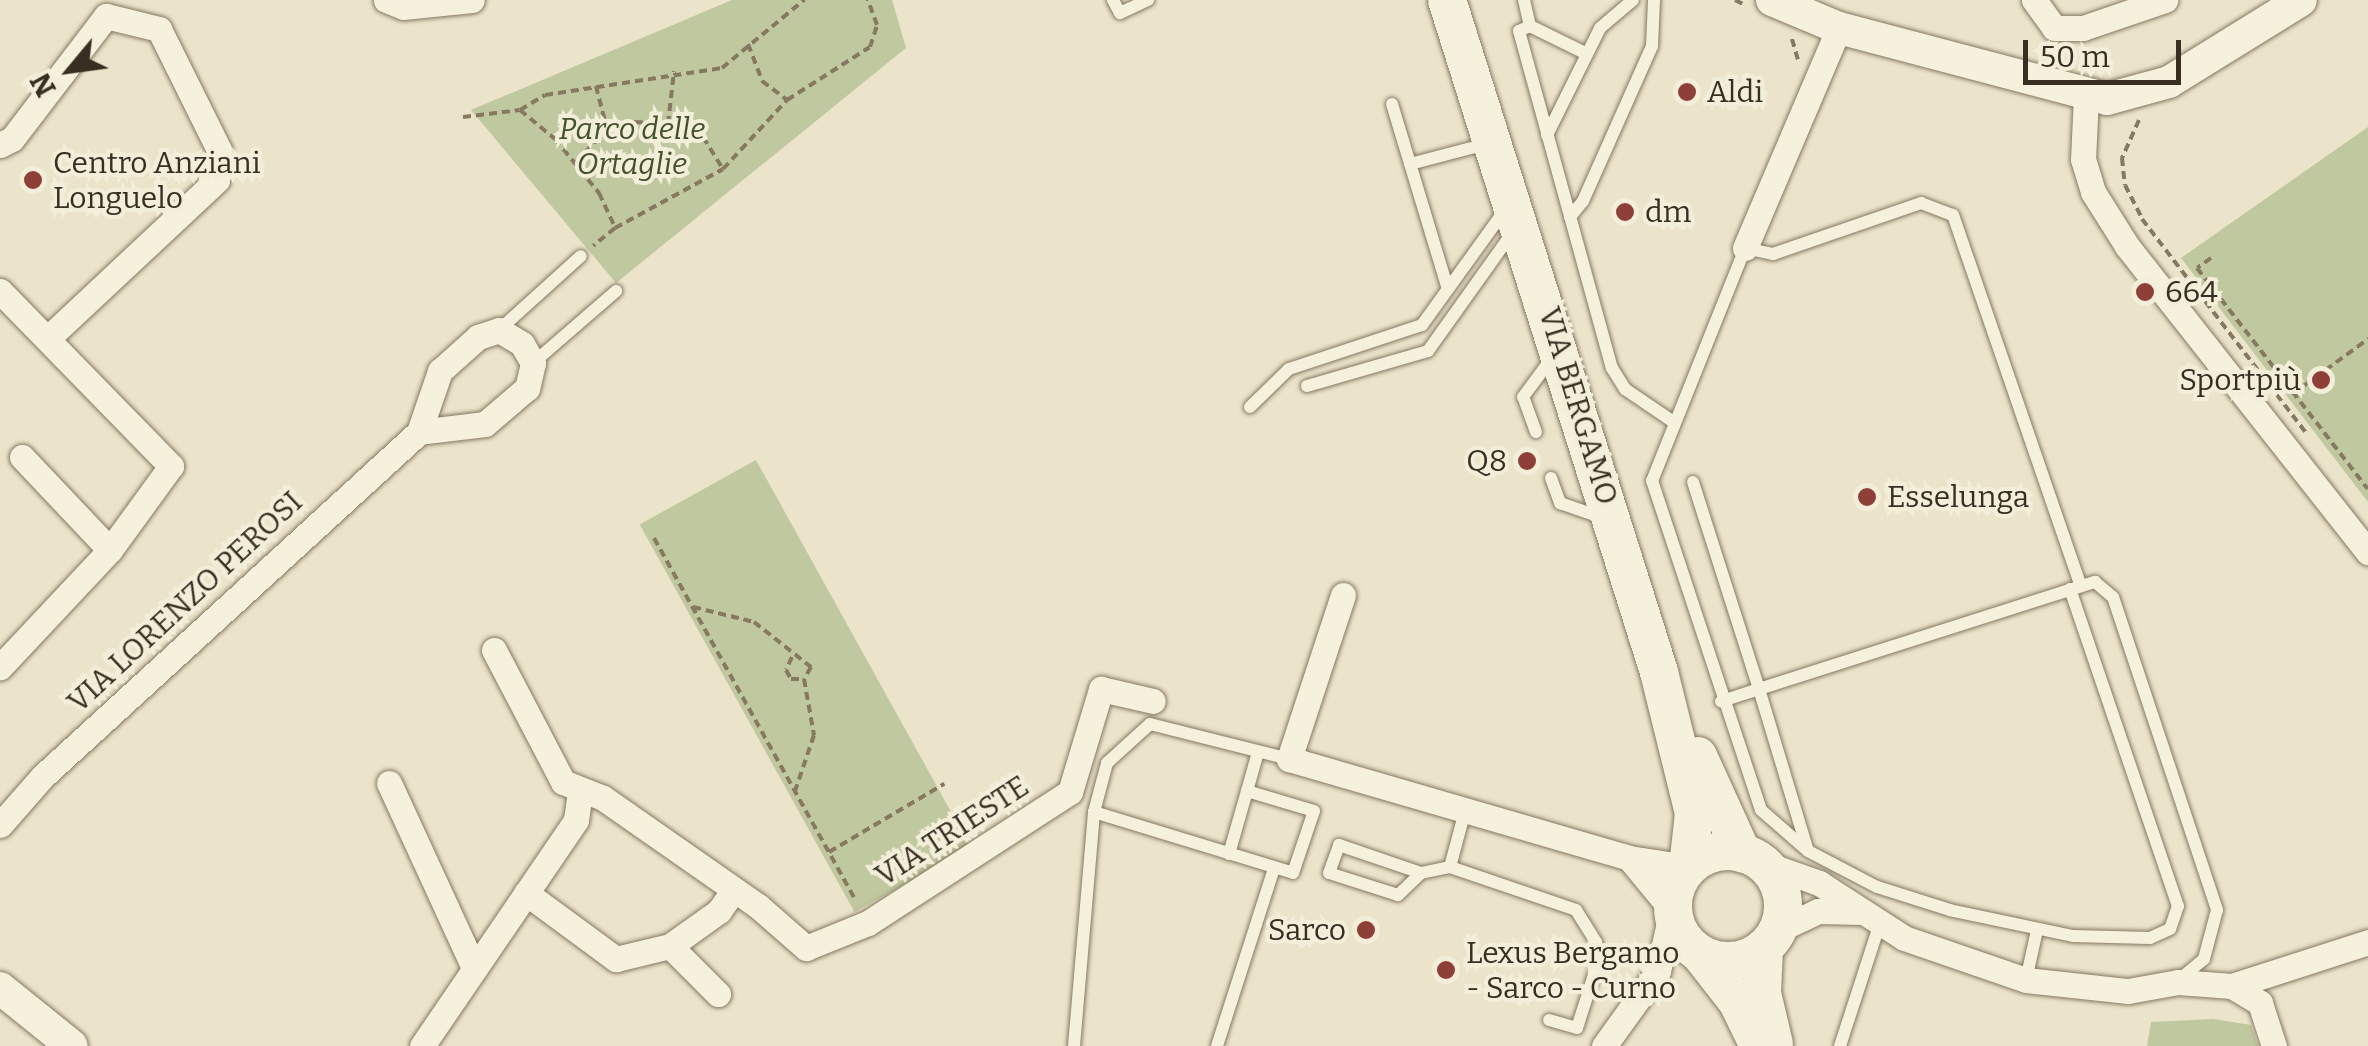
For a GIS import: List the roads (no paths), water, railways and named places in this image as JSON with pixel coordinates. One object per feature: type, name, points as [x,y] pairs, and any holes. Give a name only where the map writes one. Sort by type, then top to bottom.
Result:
[{"type":"main road","name":"VIA BERGAMO","points":[[1447,0],[1496,141],[1659,672],[1694,814],[1688,867]]},
{"type":"main road","name":"VIA BERGAMO","points":[[1469,0],[1496,141]]},
{"type":"main road","name":"VIA BERGAMO","points":[[1659,672],[1751,857]]},
{"type":"main road","points":[[1759,1046],[1737,1001],[1681,936],[1672,910],[1676,887],[1688,867],[1722,851],[1751,857],[1776,881],[1782,906],[1771,939],[1762,993],[1774,1046]]},
{"type":"main road","points":[[1701,955],[1734,961],[1771,939]]},
{"type":"street","points":[[386,0],[403,7],[472,0]]},
{"type":"street","points":[[2034,0],[2054,28],[2082,28],[2166,0]]},
{"type":"street","points":[[1761,4],[2086,96],[2149,92],[2302,0]]},
{"type":"street","points":[[0,144],[12,139],[106,16],[159,29],[220,150],[218,180],[49,337]]},
{"type":"street","points":[[1745,248],[1838,28]]},
{"type":"street","points":[[2086,96],[2083,159],[2094,192],[2128,246],[2368,552]]},
{"type":"street","points":[[0,291],[171,466],[110,550],[0,667]]},
{"type":"street","points":[[419,432],[485,424],[527,388],[533,363],[522,344],[499,330]]},
{"type":"street","name":"VIA LORENZO PEROSI","points":[[0,825],[42,777],[419,432],[440,371],[478,337],[499,330]]},
{"type":"street","points":[[22,457],[110,550]]},
{"type":"street","points":[[1342,595],[1290,759],[1629,858],[1688,867]]},
{"type":"street","name":"VIA TRIESTE","points":[[494,650],[563,782],[603,798],[806,948],[868,922],[1070,792],[1101,688],[1153,701]]},
{"type":"street","points":[[389,784],[474,968]]},
{"type":"street","points":[[422,1046],[576,820],[580,792]]},
{"type":"street","points":[[1751,857],[1819,882],[1874,917],[1953,958],[2026,980],[2128,991],[2178,982],[2232,986],[2368,942]]},
{"type":"street","points":[[1604,1046],[1658,971],[1672,910],[1629,858]]},
{"type":"street","points":[[526,892],[616,959],[670,946],[718,911],[733,891]]},
{"type":"street","points":[[1771,939],[1818,910],[1874,917]]},
{"type":"street","points":[[670,946],[718,994]]},
{"type":"street","points":[[1658,971],[1701,955]]},
{"type":"street","points":[[2232,986],[2260,1003],[2274,1046]]},
{"type":"street","points":[[1,991],[72,1046]]},
{"type":"lane","points":[[1113,0],[1120,13],[1148,0]]},
{"type":"lane","points":[[1524,0],[1530,26]]},
{"type":"lane","points":[[1548,135],[1600,28],[1633,0]]},
{"type":"lane","points":[[1570,217],[1584,201],[1652,46],[1654,0]]},
{"type":"lane","points":[[1530,26],[1587,54]]},
{"type":"lane","points":[[1530,26],[1519,31],[1612,368],[1625,390],[1676,422]]},
{"type":"lane","points":[[1392,104],[1448,289]]},
{"type":"lane","points":[[1410,164],[1496,141]]},
{"type":"lane","points":[[1921,203],[1953,214],[2178,906],[2170,928],[2150,938],[2038,930],[1877,887],[1808,851],[1760,810],[1652,481],[1745,248],[1774,254],[1921,203]]},
{"type":"lane","points":[[1250,408],[1288,368],[1422,325],[1517,210]]},
{"type":"lane","points":[[1307,386],[1428,351],[1517,210]]},
{"type":"lane","points":[[499,330],[582,256]]},
{"type":"lane","points":[[533,363],[616,291]]},
{"type":"lane","points":[[1536,432],[1523,397],[1559,348]]},
{"type":"lane","points":[[1551,478],[1560,503],[1614,522]]},
{"type":"lane","points":[[1692,482],[1808,851]]},
{"type":"lane","points":[[1721,700],[2095,582],[2113,597],[2217,910],[2204,959],[2178,982]]},
{"type":"lane","points":[[1074,1046],[1094,812],[1107,763],[1150,724],[1290,759]]},
{"type":"lane","points":[[1229,854],[1258,752]]},
{"type":"lane","points":[[1094,812],[1292,873],[1314,811],[1247,791]]},
{"type":"lane","points":[[1450,868],[1465,811]]},
{"type":"lane","points":[[1420,873],[1398,895],[1328,873],[1339,845],[1420,873],[1450,868],[1576,910],[1588,925],[1600,958],[1577,1028],[1549,1020]]},
{"type":"lane","points":[[1217,1046],[1274,868]]},
{"type":"lane","points":[[1840,1046],[1874,917]]},
{"type":"lane","points":[[2026,980],[2038,930]]},
{"type":"place","name":"Aldi","points":[[1687,92]]},
{"type":"place","name":"Centro Anziani Longuelo","points":[[33,180]]},
{"type":"place","name":"dm","points":[[1625,212]]},
{"type":"place","name":"664","points":[[2145,292]]},
{"type":"place","name":"Sportpiù","points":[[2321,380]]},
{"type":"place","name":"Q8","points":[[1527,461]]},
{"type":"place","name":"Esselunga","points":[[1867,497]]},
{"type":"place","name":"Sarco","points":[[1366,930]]},
{"type":"place","name":"Lexus Bergamo - Sarco - Curno","points":[[1446,970]]},
{"type":"park label","name":"Parco delle Ortaglie","points":[[632,146]]}]
